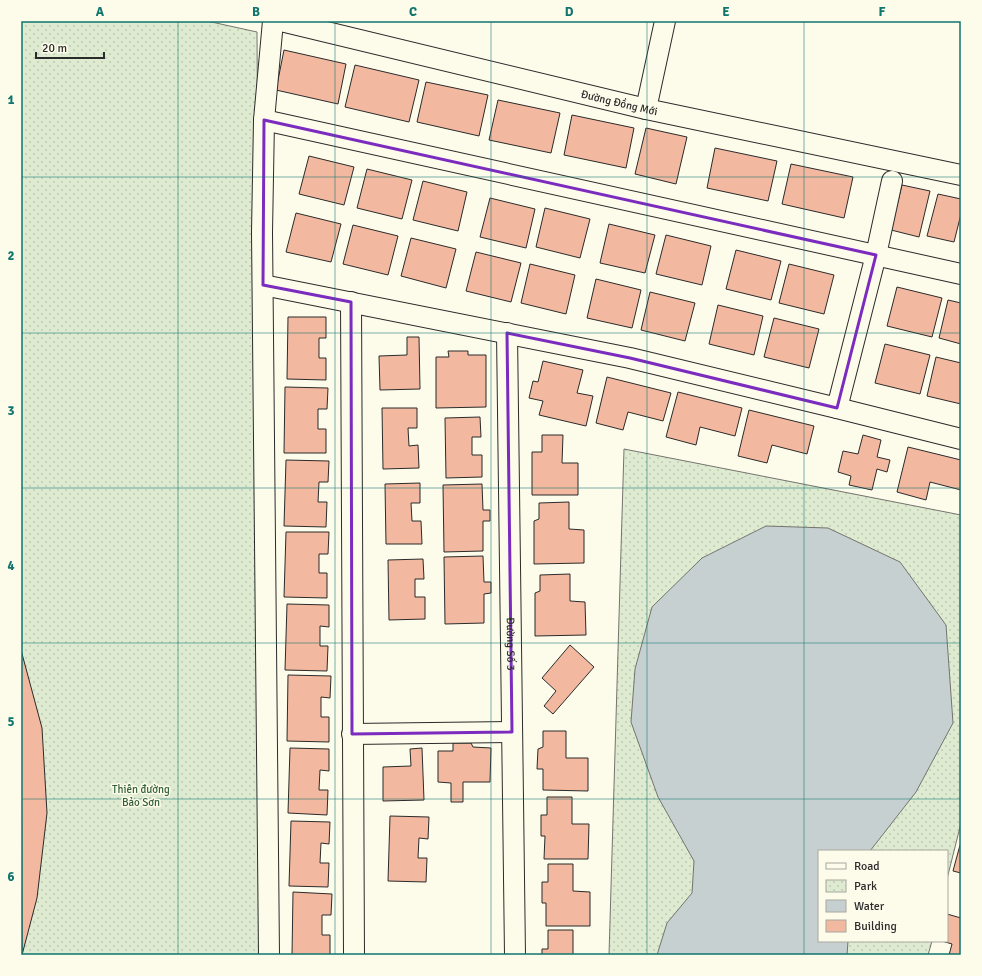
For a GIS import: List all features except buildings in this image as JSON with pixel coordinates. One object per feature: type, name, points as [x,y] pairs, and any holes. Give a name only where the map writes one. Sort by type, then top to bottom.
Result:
[{"type":"street","points":[[269,955],[262,232],[264,120],[273,21]]},
{"type":"street","name":"Đường Đồng Mới","points":[[281,21],[646,109],[961,175]]},
{"type":"street","points":[[646,109],[665,21]]},
{"type":"street","points":[[264,120],[961,274]]},
{"type":"street","points":[[838,408],[876,255],[892,181]]},
{"type":"street","points":[[263,285],[630,358],[838,408],[961,440]]},
{"type":"street","points":[[351,302],[354,955]]},
{"type":"street","name":"Đường Số 3","points":[[507,333],[516,955]]},
{"type":"street","points":[[352,734],[512,732]]},
{"type":"highlighted area","points":[[264,120],[876,255],[837,408],[630,358],[507,333],[512,732],[352,734],[351,302],[263,285]]},
{"type":"green space","name":"Thiên đường Bảo Sơn","points":[[21,21],[207,21],[257,32],[262,955],[21,955]]},
{"type":"green space","points":[[624,449],[961,515],[961,823],[948,875],[948,850],[818,850],[818,942],[932,942],[928,955],[609,955]]},
{"type":"water","points":[[766,526],[828,528],[900,562],[946,625],[953,723],[916,792],[871,850],[818,850],[818,942],[848,942],[847,955],[657,955],[667,923],[692,893],[694,861],[658,797],[631,722],[635,669],[652,607],[702,558]]}]
